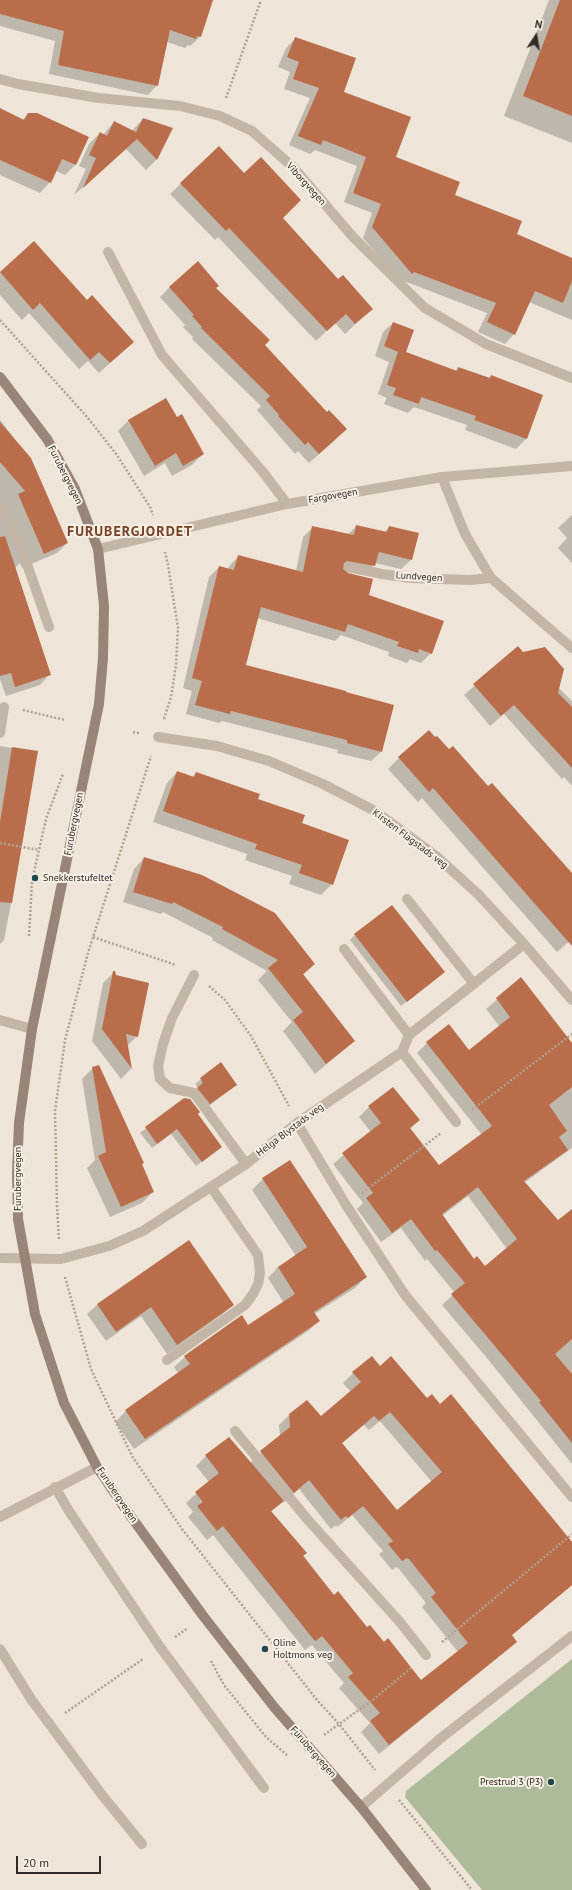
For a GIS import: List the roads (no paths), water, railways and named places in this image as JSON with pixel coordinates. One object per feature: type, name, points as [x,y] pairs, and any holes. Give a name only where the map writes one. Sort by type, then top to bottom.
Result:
[{"type":"main road","name":"Furubergvegen","points":[[0,377],[47,440],[74,489],[98,549],[104,606],[103,658],[99,704],[32,1029],[19,1123],[17,1173],[18,1219],[35,1314],[64,1403],[97,1467],[204,1618],[274,1707],[361,1807],[426,1890]]},
{"type":"street","name":"Viborgvegen","points":[[0,79],[18,84],[99,98],[180,106],[220,116],[252,131],[294,168],[353,237],[425,308],[486,344],[572,378]]},
{"type":"street","points":[[108,252],[162,355],[263,472],[287,504]]},
{"type":"street","name":"Fargovegen","points":[[98,549],[287,504],[442,477],[572,466]]},
{"type":"street","points":[[442,477],[465,534],[491,578],[572,648]]},
{"type":"street","points":[[0,506],[21,547],[49,627]]},
{"type":"street","name":"Lundvegen","points":[[349,567],[411,578],[470,580],[491,578]]},
{"type":"street","points":[[0,732],[4,707]]},
{"type":"street","name":"Kirsten Flagstads veg","points":[[158,737],[217,746],[269,761],[323,784],[375,811],[436,856],[479,895],[572,1000]]},
{"type":"street","points":[[407,899],[474,984]]},
{"type":"street","points":[[456,1122],[402,1052],[409,1035],[524,944]]},
{"type":"street","points":[[344,949],[409,1035]]},
{"type":"street","points":[[194,975],[172,1018],[163,1044],[158,1066],[160,1079],[170,1088],[194,1094],[246,1164]]},
{"type":"street","points":[[0,1020],[32,1029]]},
{"type":"street","name":"Helga Blystads veg","points":[[0,1258],[25,1260],[61,1259],[109,1246],[143,1231],[246,1164],[297,1122],[402,1052]]},
{"type":"street","points":[[297,1122],[346,1205],[405,1295],[572,1497]]},
{"type":"street","points":[[167,1360],[245,1304],[253,1294],[258,1284],[260,1273],[258,1255],[211,1187]]},
{"type":"street","points":[[235,1431],[308,1520],[399,1621],[426,1655]]},
{"type":"street","points":[[0,1517],[97,1467]]},
{"type":"street","points":[[56,1487],[69,1511],[160,1647],[264,1788]]},
{"type":"street","points":[[361,1807],[441,1738],[572,1636]]},
{"type":"street","points":[[0,1649],[31,1699],[102,1796],[142,1844]]},
{"type":"place","name":"Snekkerstufeltet","points":[[35,878]]},
{"type":"place","name":"Oline Holtmons veg","points":[[265,1649]]},
{"type":"place","name":"Prestrud 3 (P3)","points":[[551,1782]]},
{"type":"district","name":"FURUBERGJORDET","points":[[130,532]]}]
